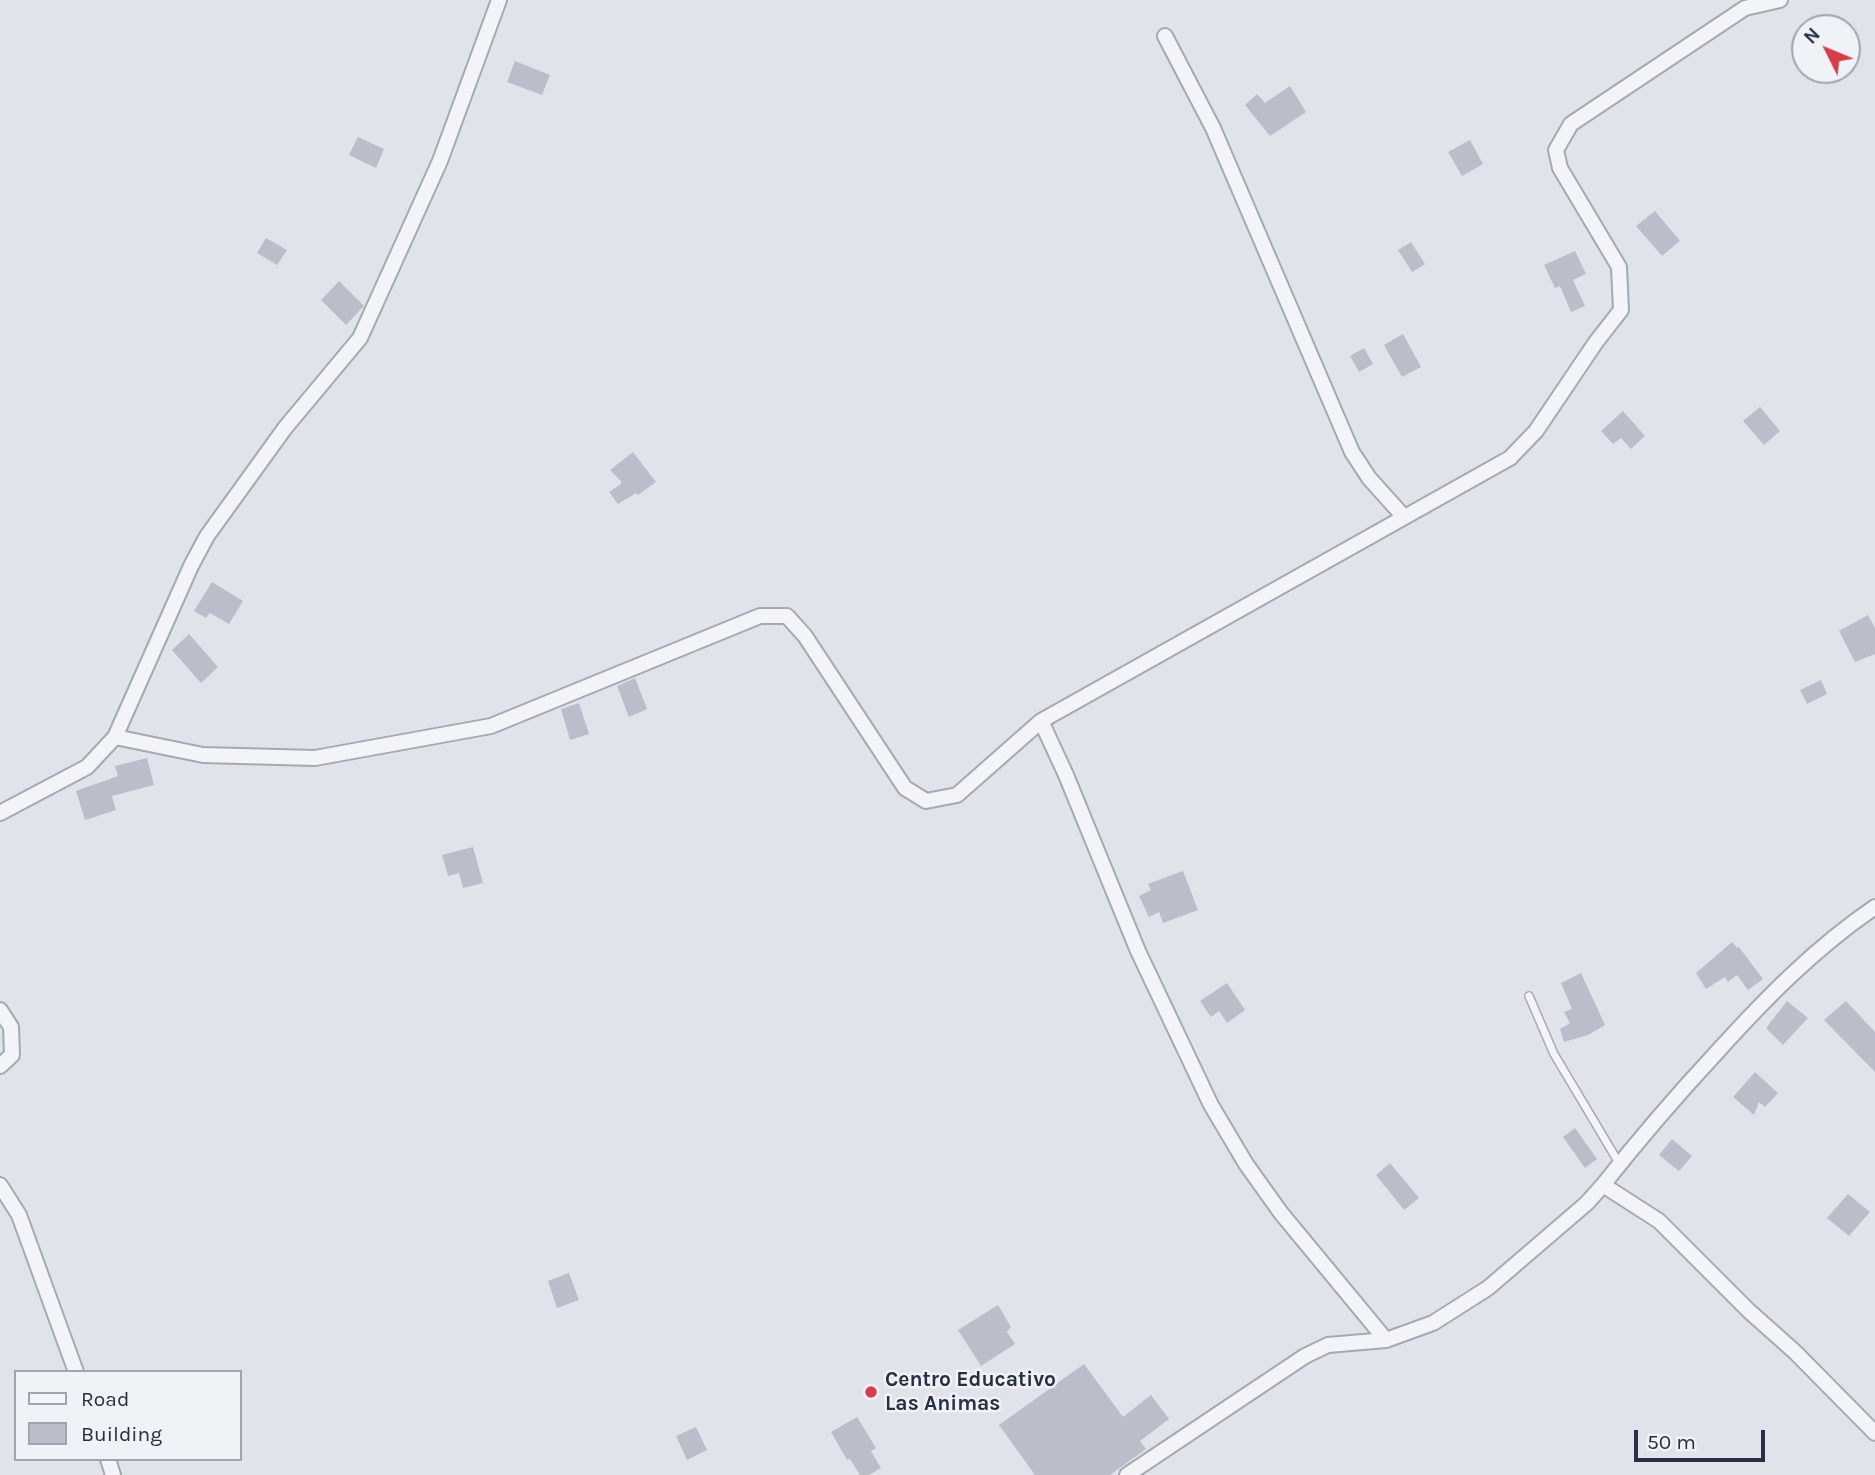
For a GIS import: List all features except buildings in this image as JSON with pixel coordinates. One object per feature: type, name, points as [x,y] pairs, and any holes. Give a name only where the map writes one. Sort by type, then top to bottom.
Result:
[{"type":"street","points":[[0,813],[87,767],[115,737],[207,536],[285,428],[359,338],[440,161],[499,0]]},
{"type":"street","points":[[115,737],[203,755],[315,758],[491,726],[760,616],[787,616],[805,636],[905,788],[926,801],[957,795],[1041,721],[1510,457],[1536,431],[1621,310],[1619,267],[1560,168],[1556,150],[1570,124],[1745,8],[1780,0]]},
{"type":"street","points":[[1165,36],[1213,128],[1352,452],[1369,478],[1404,517]]},
{"type":"street","points":[[1041,721],[1138,951],[1211,1105],[1246,1164],[1281,1213],[1386,1340]]},
{"type":"street","points":[[1127,1475],[1304,1356],[1328,1345],[1386,1340],[1433,1323],[1488,1288],[1587,1203],[1651,1124],[1776,987],[1830,939],[1875,907]]},
{"type":"street","points":[[0,1010],[11,1027],[12,1055],[0,1066]]},
{"type":"street","points":[[0,1185],[19,1215],[75,1370]]},
{"type":"street","points":[[1603,1185],[1659,1221],[1749,1311],[1796,1352],[1875,1433]]},
{"type":"lane","points":[[1529,996],[1554,1055],[1620,1164]]},
{"type":"place","name":"Centro Educativo Las Animas","points":[[871,1392]]}]
